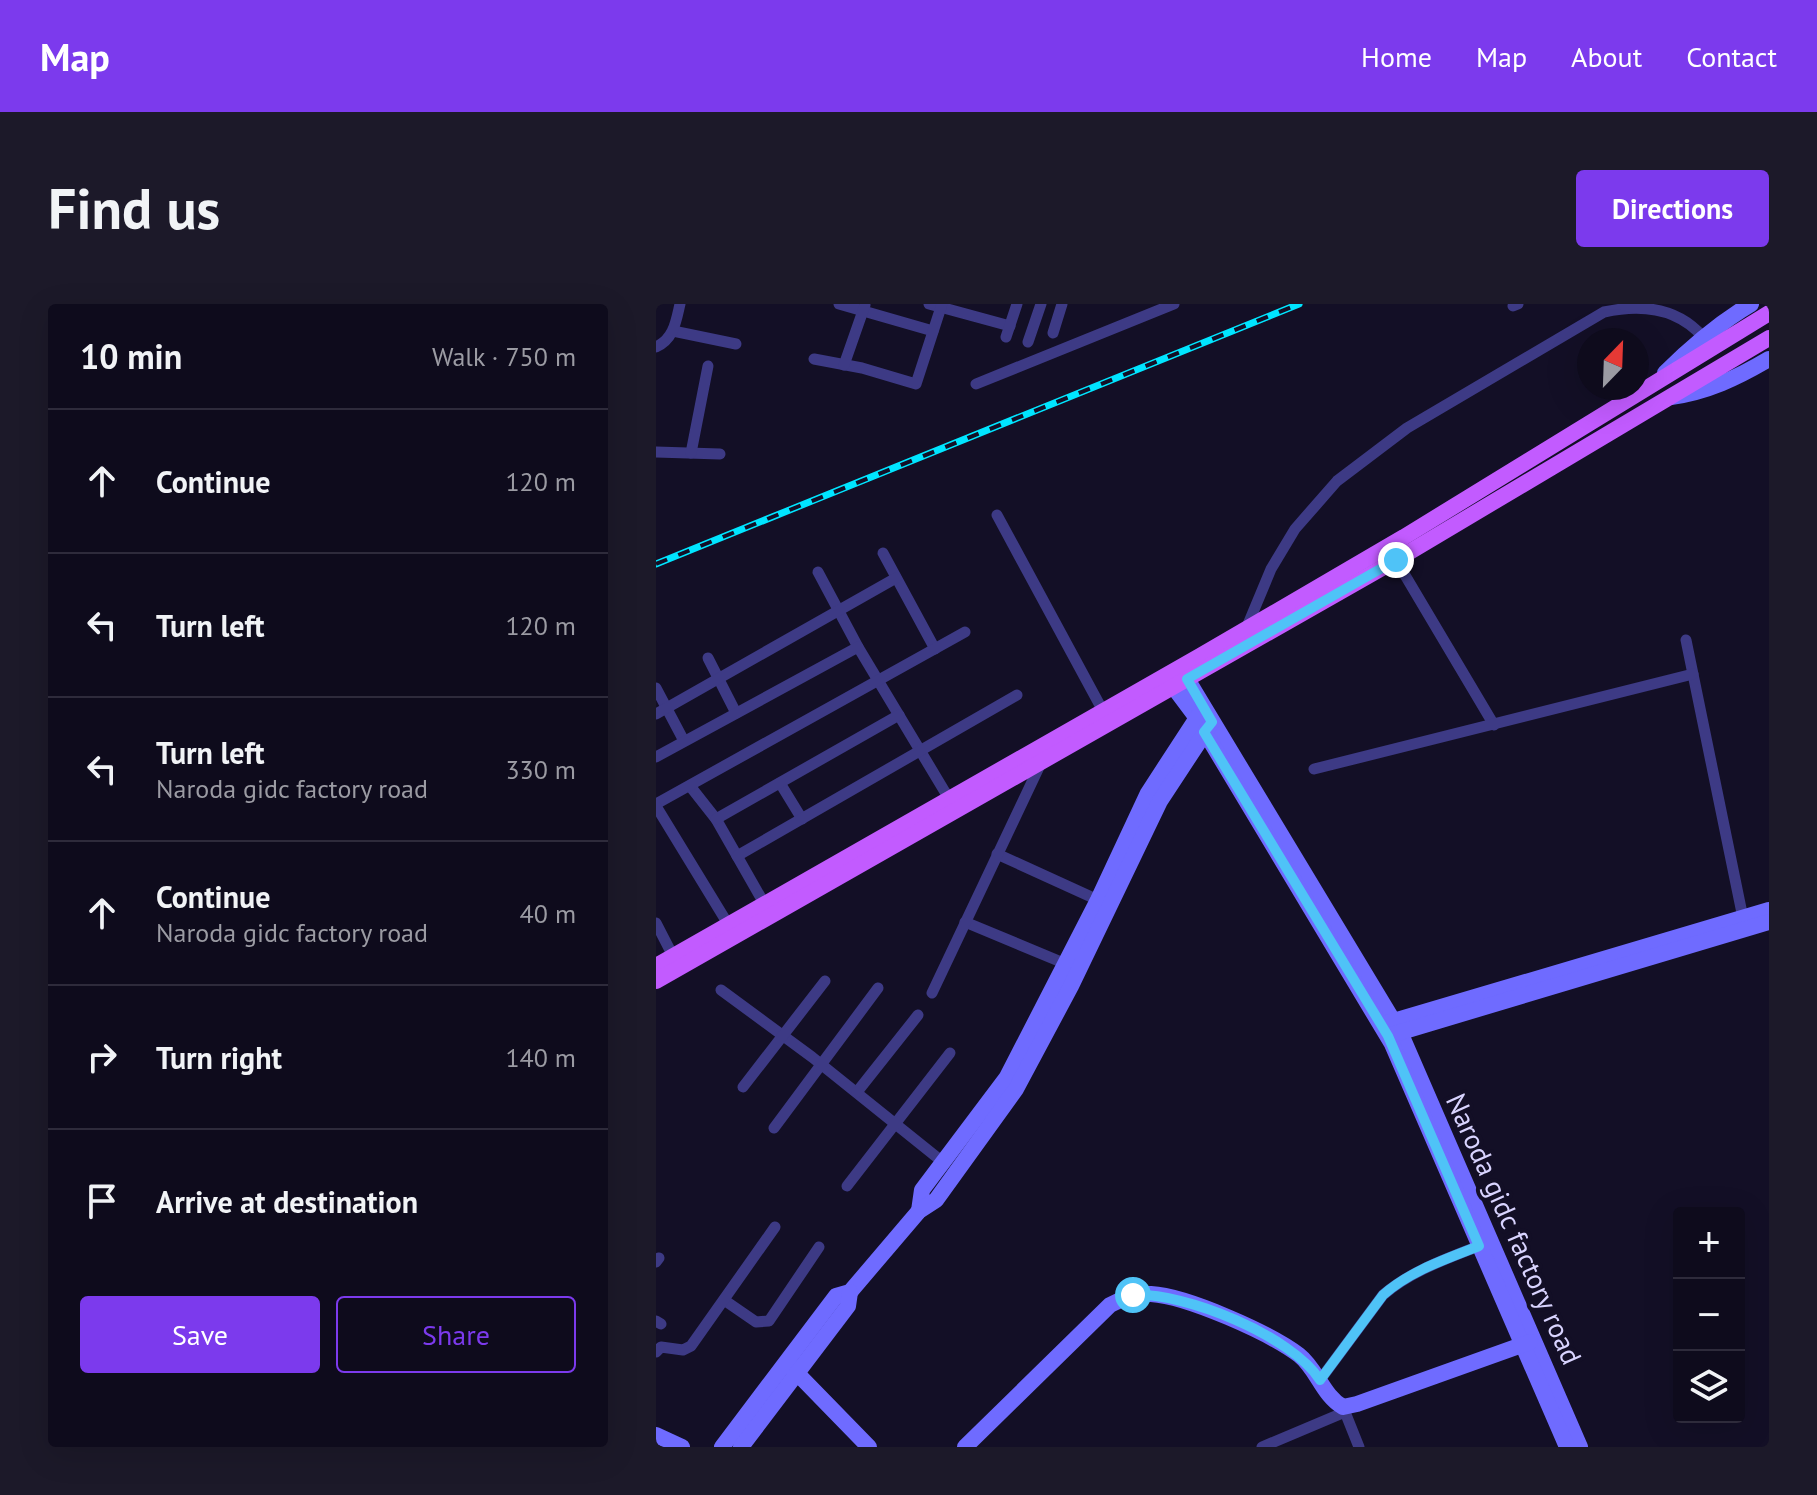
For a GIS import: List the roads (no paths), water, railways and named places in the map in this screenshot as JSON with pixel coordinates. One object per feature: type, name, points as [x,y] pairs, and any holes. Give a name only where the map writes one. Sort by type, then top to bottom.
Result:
[{"type":"main road","points":[[656,981],[1041,763],[1176,678],[1246,629],[1404,537],[1659,379],[1711,340],[1769,313]]},
{"type":"main road","points":[[656,966],[1103,711],[1176,678],[1396,560],[1769,338]]},
{"type":"street","points":[[656,347],[666,341],[673,331],[680,304]]},
{"type":"street","points":[[839,304],[864,307],[933,331]]},
{"type":"street","points":[[814,359],[916,384],[933,331],[937,305],[1008,332],[1017,304]]},
{"type":"street","points":[[1028,342],[1041,304]]},
{"type":"street","points":[[1053,333],[1062,304]]},
{"type":"street","points":[[976,384],[1174,304]]},
{"type":"street","points":[[1246,629],[1271,569],[1295,529],[1337,481],[1407,428],[1604,312],[1649,306],[1675,314],[1711,340],[1724,320],[1751,304]]},
{"type":"street","points":[[844,365],[864,307]]},
{"type":"street","points":[[673,331],[736,344]]},
{"type":"street","points":[[1668,397],[1695,394],[1735,379],[1769,359]]},
{"type":"street","points":[[691,453],[708,366]]},
{"type":"street","points":[[656,452],[720,454]]},
{"type":"street","points":[[997,515],[1103,711]]},
{"type":"street","points":[[883,553],[935,649]]},
{"type":"street","points":[[1396,560],[1494,725]]},
{"type":"street","points":[[818,572],[858,647],[948,797]]},
{"type":"street","points":[[662,711],[896,578]]},
{"type":"street","points":[[728,924],[656,805],[965,632]]},
{"type":"street","points":[[1686,640],[1743,918]]},
{"type":"street","points":[[656,757],[858,647]]},
{"type":"street","points":[[708,658],[736,713]]},
{"type":"street","points":[[1314,769],[1693,674]]},
{"type":"street","name":"Naroda gidc factory road","points":[[1176,678],[1391,1029],[1528,1342],[1567,1447]]},
{"type":"street","points":[[656,688],[662,711],[684,741]]},
{"type":"street","points":[[737,856],[1017,695]]},
{"type":"street","points":[[716,819],[899,715]]},
{"type":"street","points":[[919,1211],[922,1190],[1007,1077],[1098,900],[1148,793],[1204,720]]},
{"type":"street","points":[[741,1447],[836,1296],[850,1292],[919,1211],[940,1195],[1016,1089],[1071,986],[1160,801],[1204,720]]},
{"type":"street","points":[[932,993],[1041,763]]},
{"type":"street","points":[[780,783],[802,819]]},
{"type":"street","points":[[690,786],[716,819],[765,905]]},
{"type":"street","points":[[997,854],[1098,900]]},
{"type":"street","points":[[1391,1029],[1769,910]]},
{"type":"street","points":[[965,922],[1066,964]]},
{"type":"street","points":[[1391,1029],[1769,922]]},
{"type":"street","points":[[656,923],[673,956]]},
{"type":"street","points":[[743,1087],[825,981]]},
{"type":"street","points":[[774,1128],[878,988]]},
{"type":"street","points":[[721,990],[896,1122],[944,1163]]},
{"type":"street","points":[[857,1092],[918,1015]]},
{"type":"street","name":"Naroda gidc factory road","points":[[1391,1029],[1479,1246],[1580,1447]]},
{"type":"street","points":[[847,1186],[950,1053]]},
{"type":"street","points":[[656,1352],[661,1347],[683,1350],[691,1346],[775,1227]]},
{"type":"street","points":[[1320,1380],[1383,1295],[1394,1285],[1479,1246]]},
{"type":"street","points":[[724,1300],[756,1322],[765,1323],[819,1247]]},
{"type":"street","points":[[965,1447],[1110,1305],[1133,1295],[1152,1294],[1250,1326],[1299,1355],[1332,1399],[1344,1409],[1359,1447]]},
{"type":"street","points":[[1262,1447],[1344,1409],[1528,1342]]},
{"type":"street","points":[[722,1447],[791,1367]]},
{"type":"street","points":[[791,1367],[869,1447]]},
{"type":"street","points":[[656,1435],[682,1447]]},
{"type":"railway","points":[[656,564],[1299,304]]}]
